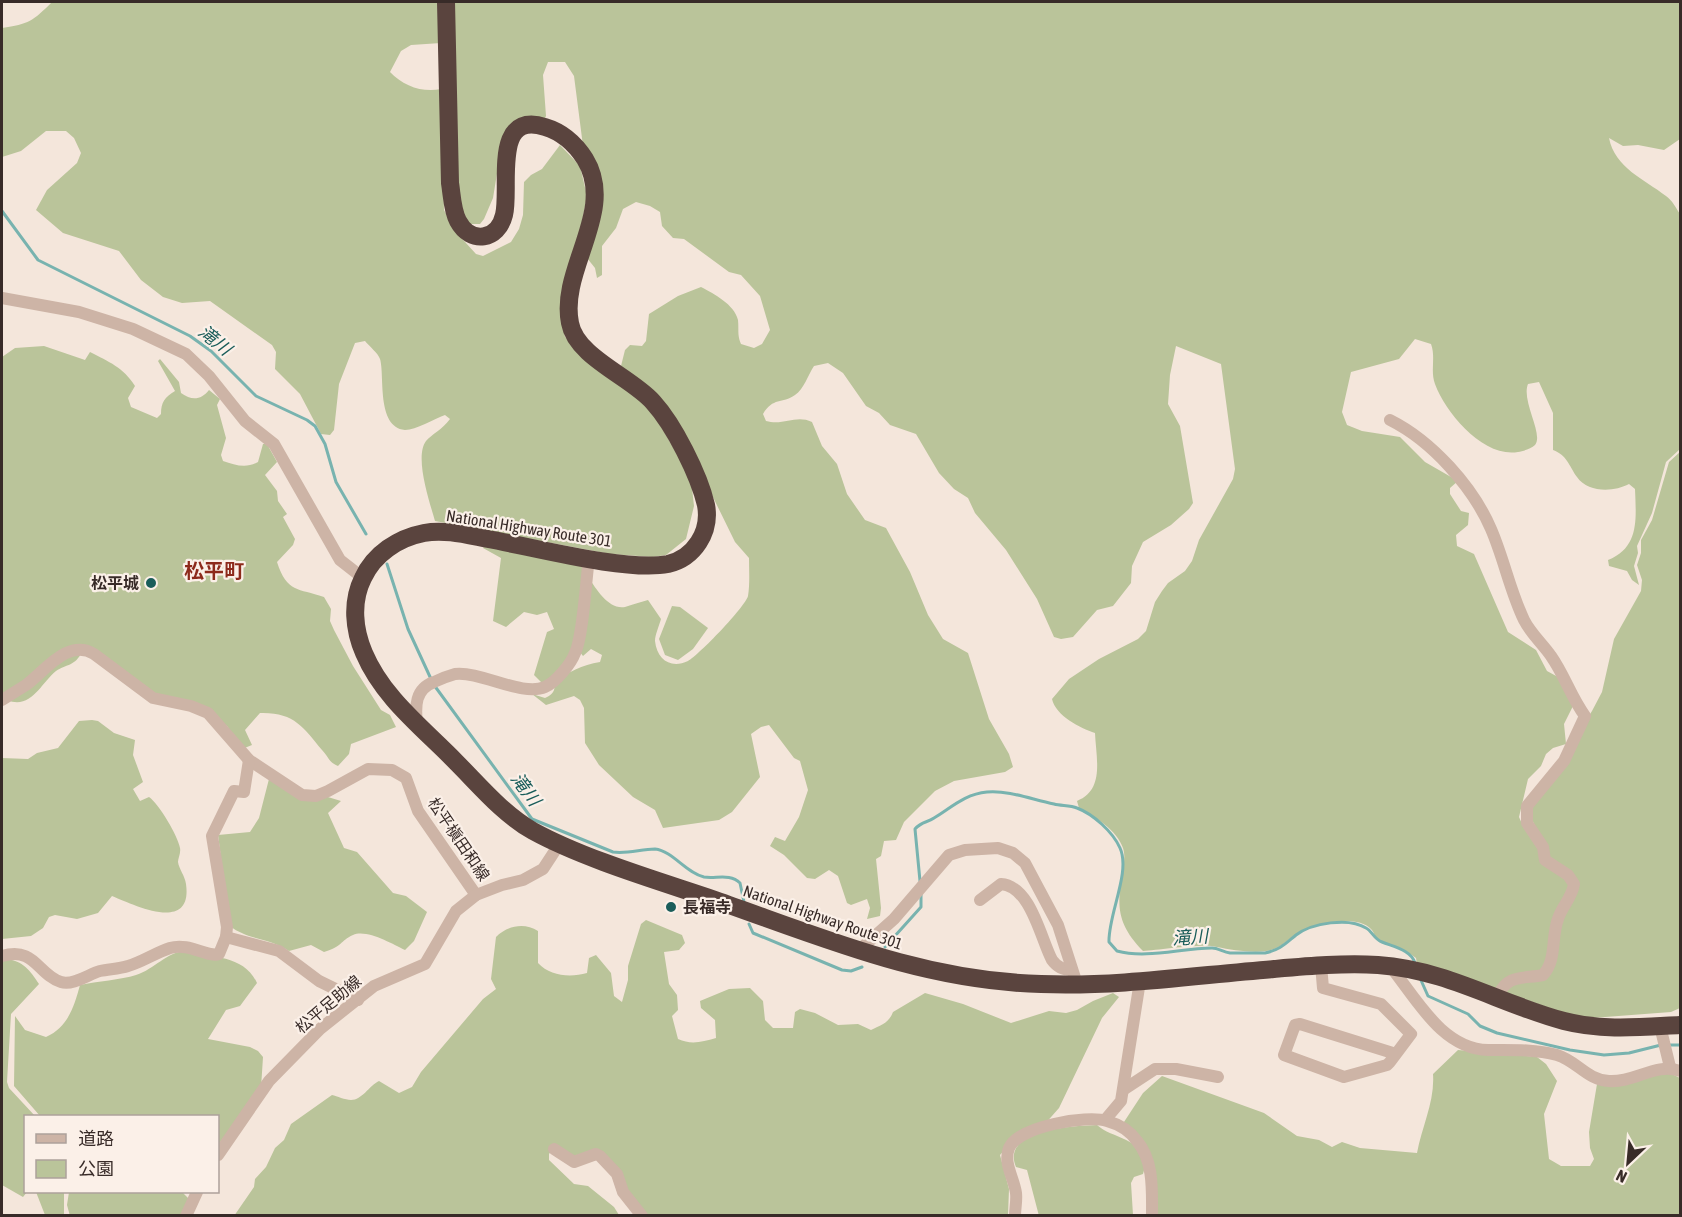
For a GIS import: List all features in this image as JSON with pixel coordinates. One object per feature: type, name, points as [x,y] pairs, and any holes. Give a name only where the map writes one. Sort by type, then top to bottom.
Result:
[{"type":"highway","name":"National Highway Route 301","points":[[446,2],[450,183],[454,210],[461,226],[475,237],[484,237],[494,233],[501,225],[506,203],[506,150],[514,134],[521,128],[536,124],[547,128],[577,148],[592,173],[595,195],[570,295],[571,331],[585,348],[636,385],[662,412],[697,478],[706,506],[707,518],[701,540],[687,556],[658,565],[589,558],[463,534],[434,532],[410,537],[394,544],[372,563],[363,578],[356,604],[355,625],[361,647],[384,688],[417,724],[513,818],[560,843],[857,952],[914,968],[1020,983],[1074,977],[1140,981],[1321,965],[1390,966],[1418,971],[1498,996],[1557,1019],[1600,1028],[1662,1034],[1680,1025]]},
{"type":"street","points":[[2,298],[79,312],[152,337],[186,354],[209,376],[246,421],[274,444],[340,560],[363,578]]},
{"type":"street","points":[[1390,420],[1402,426],[1434,453],[1477,500],[1492,530],[1524,621],[1565,677],[1574,700],[1585,716],[1564,762],[1527,807],[1527,823],[1543,847],[1543,857],[1568,875],[1574,884],[1571,897],[1558,918],[1551,962],[1543,975],[1509,980],[1502,986],[1498,996]]},
{"type":"street","points":[[417,724],[417,699],[423,688],[456,674],[535,688],[546,686],[558,676],[576,653],[589,558]]},
{"type":"street","name":"松平槇田和線","points":[[2,700],[27,684],[61,656],[75,650],[90,652],[153,699],[191,706],[208,713],[249,760],[308,797],[328,792],[368,769],[392,770],[400,774],[409,784],[418,811],[477,895]]},
{"type":"street","points":[[2,956],[9,954],[29,958],[54,979],[66,983],[101,971],[126,967],[172,947],[196,948],[215,956],[221,951],[226,937],[212,836],[234,791],[244,792],[249,760]]},
{"type":"street","name":"松平足助線","points":[[219,1154],[284,1064],[320,1029],[375,986],[424,964],[456,911],[477,895],[501,885],[523,880],[543,869],[560,843]]},
{"type":"street","points":[[857,952],[894,919],[949,855],[965,850],[998,848],[1013,854],[1025,863],[1058,925],[1074,977]]},
{"type":"street","points":[[980,900],[1001,884],[1010,887],[1026,902],[1039,925],[1053,961],[1074,977]]},
{"type":"street","points":[[226,937],[279,951],[319,981],[358,999]]},
{"type":"street","points":[[1321,965],[1323,988],[1381,1004],[1411,1031],[1396,1054],[1388,1065],[1344,1077],[1287,1059],[1284,1055],[1295,1025],[1300,1024],[1396,1054]]},
{"type":"street","points":[[1390,966],[1442,1031],[1455,1041],[1470,1048],[1558,1055],[1586,1075],[1611,1081],[1626,1080],[1672,1065],[1662,1034]]},
{"type":"street","points":[[1105,1120],[1121,1101],[1140,981]]},
{"type":"street","points":[[1123,1090],[1155,1069],[1176,1069],[1218,1077]]},
{"type":"street","points":[[1015,1215],[1016,1193],[1007,1162],[1014,1142],[1034,1129],[1074,1121],[1105,1120],[1127,1131],[1138,1141],[1146,1154],[1152,1182],[1152,1215]]},
{"type":"street","points":[[554,1149],[574,1162],[596,1154],[600,1156],[617,1174],[623,1192],[642,1215]]},
{"type":"street","points":[[186,1215],[195,1193]]},
{"type":"green space","points":[[52,2],[440,2],[441,43],[411,45],[401,51],[390,72],[401,81],[414,87],[427,90],[441,89],[444,210],[455,231],[476,254],[483,256],[511,242],[519,229],[523,215],[524,182],[542,169],[560,145],[580,166],[587,196],[562,324],[565,337],[649,405],[691,479],[694,506],[686,539],[666,555],[653,557],[610,554],[435,521],[422,469],[423,448],[426,441],[450,419],[445,415],[409,430],[396,427],[386,410],[380,359],[365,341],[355,343],[339,384],[334,430],[330,435],[321,434],[300,394],[275,369],[276,352],[272,345],[210,301],[182,303],[163,297],[141,280],[119,251],[63,233],[36,210],[47,190],[77,163],[81,153],[74,138],[66,131],[46,131],[21,151],[2,157],[2,28],[30,21]]},
{"type":"green space","points":[[452,2],[1680,2],[1680,139],[1664,150],[1638,145],[1623,146],[1609,138],[1617,157],[1624,165],[1668,198],[1680,214],[1680,449],[1666,462],[1652,513],[1637,546],[1638,553],[1634,566],[1639,585],[1632,580],[1627,571],[1609,566],[1608,560],[1626,548],[1631,539],[1636,511],[1635,489],[1629,484],[1616,489],[1602,490],[1588,486],[1577,477],[1565,458],[1553,450],[1553,413],[1539,382],[1528,384],[1527,391],[1537,440],[1535,445],[1518,452],[1505,452],[1492,448],[1480,441],[1457,420],[1440,396],[1435,384],[1431,344],[1415,339],[1399,359],[1351,372],[1342,412],[1347,425],[1362,431],[1400,437],[1425,462],[1458,481],[1450,488],[1450,494],[1461,511],[1469,513],[1468,525],[1456,535],[1457,546],[1474,554],[1508,632],[1536,650],[1547,671],[1558,677],[1573,706],[1564,724],[1566,744],[1553,748],[1546,754],[1541,766],[1528,779],[1519,817],[1523,826],[1571,882],[1546,968],[1496,989],[1417,964],[1416,958],[1407,952],[1376,938],[1365,924],[1347,921],[1308,928],[1272,950],[1260,952],[1210,946],[1143,951],[1124,925],[1119,898],[1123,848],[1116,835],[1098,819],[1079,808],[1077,801],[1086,796],[1095,781],[1097,763],[1095,733],[1076,725],[1063,716],[1052,699],[1069,679],[1099,659],[1138,639],[1146,631],[1155,602],[1168,583],[1185,571],[1192,561],[1199,540],[1233,479],[1235,469],[1221,364],[1176,346],[1170,375],[1168,404],[1180,426],[1193,503],[1171,525],[1143,542],[1132,566],[1131,583],[1113,606],[1097,610],[1073,637],[1061,639],[1054,637],[1037,599],[1006,550],[975,513],[968,498],[954,489],[939,473],[916,434],[890,425],[879,413],[866,406],[843,373],[828,363],[814,366],[798,392],[790,398],[770,405],[763,414],[766,421],[801,419],[812,422],[822,446],[837,464],[847,494],[865,520],[886,528],[910,572],[928,615],[943,639],[968,653],[989,719],[1009,754],[1013,767],[1005,772],[954,781],[935,791],[904,822],[896,840],[884,841],[881,856],[876,859],[880,916],[867,919],[870,908],[867,899],[851,905],[847,903],[838,876],[829,870],[815,879],[807,878],[784,855],[770,846],[775,837],[785,841],[799,817],[808,790],[800,761],[794,758],[769,725],[751,734],[760,777],[732,812],[719,820],[663,828],[655,810],[633,797],[599,765],[585,743],[584,708],[580,700],[574,696],[546,705],[532,694],[545,698],[550,696],[554,683],[581,667],[600,662],[602,655],[591,649],[583,656],[579,651],[589,578],[608,602],[619,607],[648,600],[661,619],[655,639],[656,648],[662,658],[676,664],[688,661],[702,650],[745,602],[749,591],[749,558],[735,542],[687,444],[621,366],[625,350],[630,345],[642,346],[646,341],[649,314],[678,296],[701,287],[723,300],[736,314],[741,344],[754,348],[762,344],[770,330],[760,296],[741,275],[729,272],[684,239],[673,238],[662,226],[660,212],[650,206],[636,202],[623,209],[616,228],[602,246],[602,275],[597,278],[595,268],[587,258],[602,195],[583,146],[574,76],[565,62],[548,62],[543,75],[546,116],[544,120],[501,149],[493,198],[480,224],[470,224],[459,211]]},
{"type":"green space","points":[[44,346],[85,360],[90,352],[115,366],[126,374],[135,386],[128,398],[131,407],[157,418],[161,414],[164,400],[175,391],[158,361],[160,359],[179,382],[181,393],[196,398],[203,396],[209,390],[220,399],[217,405],[226,438],[221,455],[223,461],[240,466],[254,464],[258,462],[263,444],[267,444],[277,462],[265,475],[277,491],[278,501],[287,514],[283,517],[295,539],[293,545],[277,562],[281,572],[294,588],[324,597],[331,609],[330,621],[353,666],[381,710],[390,715],[396,727],[351,744],[349,754],[338,766],[330,761],[297,722],[281,715],[260,713],[245,730],[252,745],[242,749],[227,726],[160,698],[86,647],[2,697],[2,357],[15,348]]},
{"type":"green space","points":[[1680,452],[1680,1008],[1671,1012],[1592,1018],[1571,1016],[1505,992],[1507,985],[1540,978],[1558,928],[1576,889],[1552,862],[1528,811],[1602,692],[1614,639],[1641,591],[1642,580],[1637,565],[1641,553],[1641,540],[1652,520],[1669,462]]},
{"type":"green space","points":[[485,545],[586,564],[575,649],[557,673],[542,683],[534,675],[547,632],[554,629],[547,612],[537,615],[524,612],[506,627],[493,621],[501,558],[483,548]]},
{"type":"green space","points":[[672,606],[680,607],[708,628],[693,649],[678,660],[665,655],[659,639]]},
{"type":"green space","points":[[82,652],[74,662],[56,671],[29,698],[15,702],[7,700],[60,659]]},
{"type":"green space","points":[[79,721],[98,721],[114,733],[135,740],[133,755],[143,782],[133,789],[140,801],[149,797],[153,801],[176,836],[180,850],[178,862],[186,884],[186,899],[180,908],[171,912],[160,912],[112,896],[98,913],[77,919],[55,915],[49,917],[43,928],[31,936],[2,939],[2,758],[28,759],[37,753],[58,748]]},
{"type":"green space","points":[[269,779],[341,801],[328,813],[344,848],[357,852],[393,893],[406,896],[427,912],[414,941],[405,950],[379,938],[359,934],[353,935],[324,952],[311,945],[289,951],[244,934],[230,926],[218,835],[250,832],[259,818]]},
{"type":"green space","points":[[646,920],[682,935],[685,943],[679,950],[664,952],[669,984],[677,995],[678,1010],[672,1016],[678,1039],[687,1042],[701,1042],[716,1038],[715,1020],[701,1008],[700,1001],[729,989],[750,988],[763,1001],[765,1020],[773,1028],[793,1028],[795,1012],[800,1009],[815,1013],[838,1025],[858,1024],[871,1030],[887,1021],[893,1012],[925,993],[963,1004],[1011,1023],[1049,1011],[1066,1013],[1077,1010],[1113,993],[1119,997],[1102,1018],[1059,1108],[1044,1125],[1015,1138],[1000,1155],[1009,1189],[1008,1215],[645,1215],[601,1154],[574,1159],[554,1147],[549,1154],[549,1160],[574,1184],[588,1186],[614,1207],[619,1215],[234,1216],[254,1187],[255,1179],[266,1167],[275,1148],[284,1140],[291,1124],[332,1095],[355,1099],[379,1081],[399,1093],[412,1087],[421,1072],[483,999],[496,989],[491,979],[496,937],[500,933],[516,926],[533,928],[538,931],[538,963],[548,971],[561,975],[587,973],[589,958],[596,955],[611,973],[614,996],[622,1002],[628,980],[628,966],[641,924]]},
{"type":"green space","points":[[186,951],[236,962],[251,974],[257,983],[240,1006],[226,1010],[208,1039],[250,1047],[263,1057],[261,1088],[219,1144],[219,1115],[39,1115],[14,1086],[15,1016],[25,1030],[46,1037],[60,1028],[69,1016],[80,985],[136,975],[179,952]]},
{"type":"green space","points":[[2,960],[17,962],[26,967],[39,984],[11,1014],[7,1082],[9,1088],[34,1115],[24,1115],[24,1193],[26,1193],[23,1197],[2,1185]]},
{"type":"green space","points":[[1458,1050],[1537,1057],[1546,1064],[1557,1081],[1544,1114],[1549,1159],[1561,1166],[1590,1166],[1594,1159],[1590,1148],[1589,1132],[1597,1084],[1663,1073],[1670,1073],[1680,1078],[1680,1215],[1154,1215],[1152,1172],[1122,1125],[1143,1093],[1162,1076],[1264,1113],[1297,1136],[1319,1140],[1332,1147],[1342,1142],[1360,1148],[1417,1153],[1430,1104],[1433,1074]]},
{"type":"green space","points":[[1097,1125],[1130,1142],[1143,1154],[1145,1162],[1143,1174],[1134,1177],[1131,1183],[1133,1215],[1039,1216],[1027,1170],[1016,1167],[1014,1154],[1019,1145],[1029,1137],[1042,1132]]},
{"type":"green space","points":[[36,1193],[64,1193],[64,1215],[45,1215]]},
{"type":"green space","points":[[69,1193],[183,1193],[188,1198],[191,1216],[70,1216],[67,1205]]},
{"type":"waterway","name":"滝川","points":[[2,211],[38,260],[190,336],[211,351],[256,396],[315,426],[325,444],[336,482],[366,534]]},
{"type":"waterway","name":"滝川","points":[[387,564],[408,629],[431,679]]},
{"type":"waterway","name":"滝川","points":[[434,685],[532,819],[613,852],[655,849],[668,854],[697,875],[732,878],[740,883],[744,902]]},
{"type":"waterway","name":"滝川","points":[[920,881],[915,829],[918,826],[972,795],[987,792],[1012,794],[1074,807],[1102,824],[1113,836],[1123,858],[1123,869],[1109,942],[1117,951],[1152,954],[1212,948],[1230,953],[1265,953],[1278,948],[1311,927],[1341,922],[1366,928],[1379,941],[1406,952],[1415,963]]},
{"type":"waterway","name":"滝川","points":[[885,947],[921,907],[921,894]]},
{"type":"waterway","name":"滝川","points":[[749,924],[753,933],[842,970],[851,971],[862,967]]},
{"type":"waterway","name":"滝川","points":[[1420,978],[1428,996],[1468,1014],[1480,1026],[1497,1033],[1570,1050],[1604,1055],[1629,1053],[1661,1045]]},
{"type":"waterway","name":"滝川","points":[[1667,1045],[1680,1045]]},
{"type":"place","name":"松平城","points":[[151,583]]},
{"type":"place","name":"長福寺","points":[[671,907]]},
{"type":"district","name":"松平町","points":[[214,570]]}]
